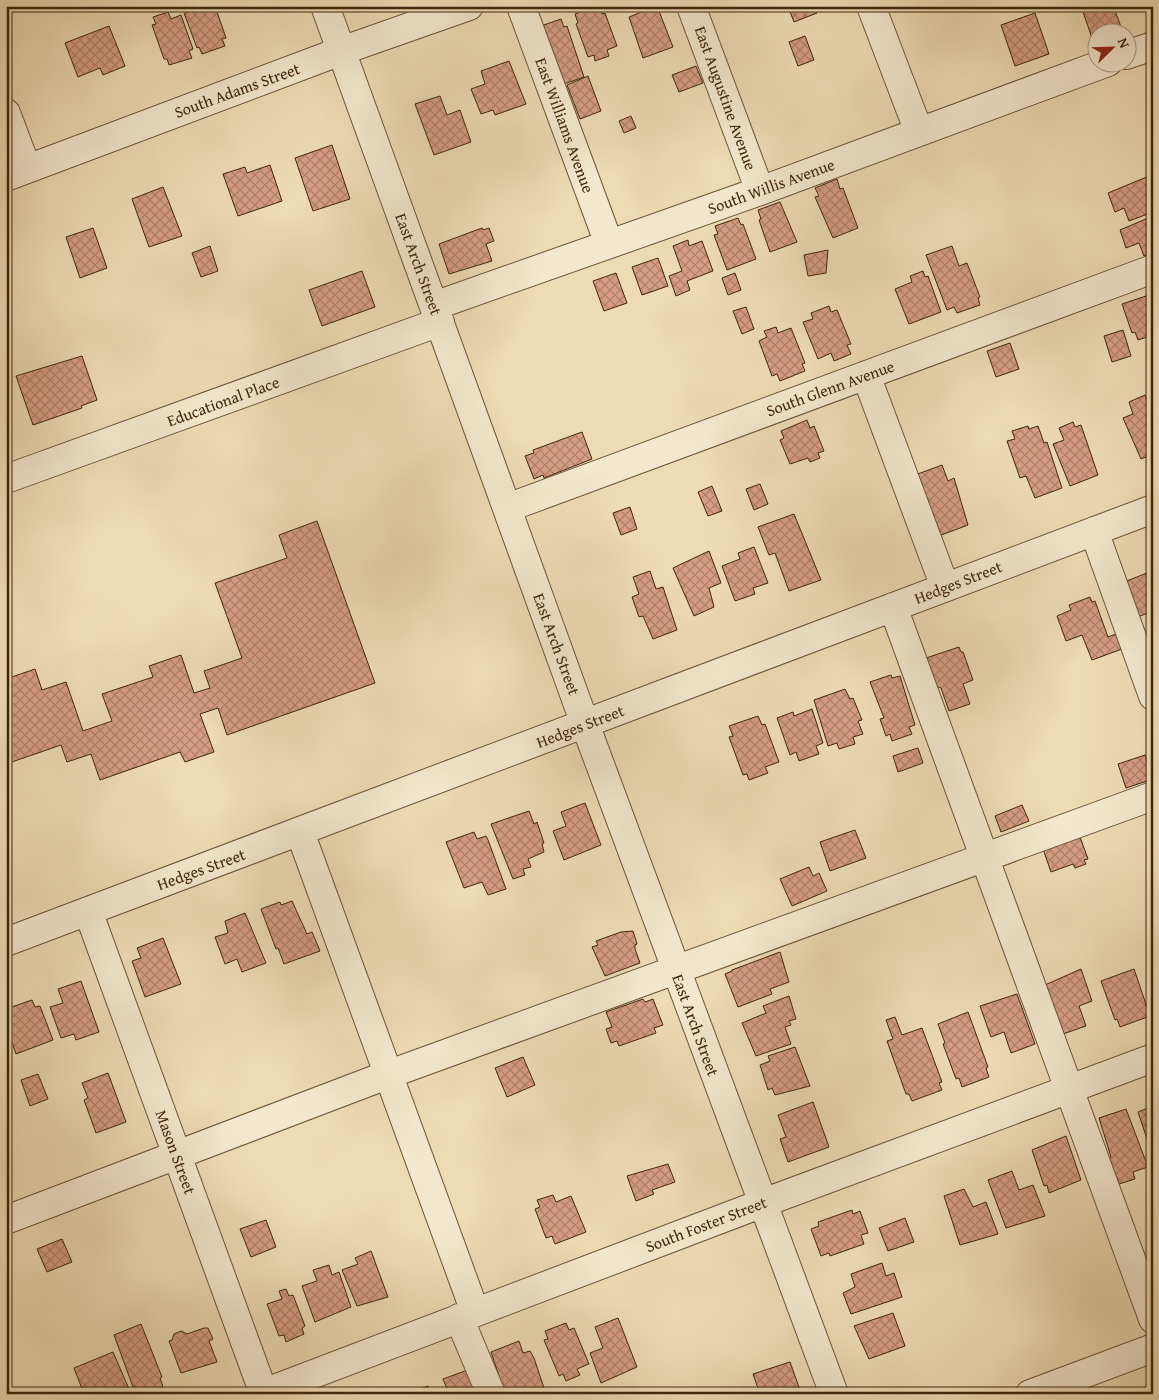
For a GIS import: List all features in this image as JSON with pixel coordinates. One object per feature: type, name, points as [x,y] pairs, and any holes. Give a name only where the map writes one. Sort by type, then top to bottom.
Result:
[{"type":"street","name":"East Arch Street","points":[[325,6],[585,724],[834,1394]]},
{"type":"street","name":"South Adams Street","points":[[17,173],[342,51],[470,6]]},
{"type":"street","name":"East Williams Avenue","points":[[520,6],[608,244]]},
{"type":"street","name":"East Augustine Avenue","points":[[691,6],[760,190]]},
{"type":"street","points":[[871,6],[919,132]]},
{"type":"street","points":[[1136,52],[1153,46]]},
{"type":"street","name":"South Willis Avenue","points":[[437,314],[608,244],[1086,70]]},
{"type":"street","points":[[6,113],[17,173]]},
{"type":"street","name":"South Glenn Avenue","points":[[507,508],[1153,269]]},
{"type":"street","name":"Educational Place","points":[[6,479],[437,314]]},
{"type":"street","points":[[866,375],[945,587]]},
{"type":"street","name":"Hedges Street","points":[[6,942],[1153,509]]},
{"type":"street","points":[[1094,531],[1153,696]]},
{"type":"street","points":[[893,607],[1153,1319]]},
{"type":"street","points":[[6,1220],[387,1075],[1153,796]]},
{"type":"street","points":[[300,832],[387,1075],[467,1315],[491,1394]]},
{"type":"street","name":"Mason Street","points":[[88,911],[263,1394]]},
{"type":"street","name":"South Foster Street","points":[[263,1394],[763,1203],[1153,1058]]},
{"type":"street","points":[[1036,1393],[1153,1348]]},
{"type":"building","points":[[187,6],[215,6],[226,38],[222,39],[225,46],[202,54],[199,47],[197,48],[184,13],[189,12]]},
{"type":"building","points":[[599,6],[602,14],[605,13],[617,46],[607,50],[609,56],[595,61],[594,55],[588,57],[576,24],[578,23],[575,14]]},
{"type":"building","points":[[657,6],[673,47],[643,58],[629,17]]},
{"type":"building","points":[[788,6],[815,6],[817,13],[794,22]]},
{"type":"building","points":[[1081,6],[1110,6],[1112,12],[1115,11],[1119,22],[1086,22]]},
{"type":"building","points":[[168,12],[171,19],[181,15],[193,49],[189,51],[192,58],[169,65],[167,59],[164,59],[152,25],[156,24],[153,17]]},
{"type":"building","points":[[1035,13],[1049,54],[1015,66],[1001,25]]},
{"type":"building","points":[[561,19],[564,27],[567,26],[584,77],[558,86],[538,27]]},
{"type":"building","points":[[109,26],[125,66],[103,75],[100,68],[78,77],[65,43]]},
{"type":"building","points":[[805,36],[814,60],[798,66],[789,42]]},
{"type":"building","points":[[509,61],[526,104],[495,115],[493,110],[481,114],[471,89],[485,84],[481,71]]},
{"type":"building","points":[[696,66],[703,83],[679,92],[672,75]]},
{"type":"building","points":[[588,76],[601,111],[580,119],[567,85]]},
{"type":"building","points":[[440,96],[447,115],[460,110],[471,142],[434,155],[415,104]]},
{"type":"building","points":[[631,116],[636,128],[624,133],[619,121]]},
{"type":"building","points":[[332,145],[350,199],[313,211],[295,158]]},
{"type":"building","points":[[270,165],[282,201],[238,216],[223,174],[245,167],[247,173]]},
{"type":"building","points":[[1153,176],[1153,212],[1129,221],[1124,208],[1115,212],[1108,193]]},
{"type":"building","points":[[837,179],[840,189],[843,188],[858,228],[833,238],[815,197],[819,196],[815,188]]},
{"type":"building","points":[[163,187],[182,236],[149,247],[132,199]]},
{"type":"building","points":[[780,202],[797,242],[770,252],[759,220],[761,219],[758,210]]},
{"type":"building","points":[[1153,216],[1153,253],[1144,256],[1139,243],[1126,248],[1120,230]]},
{"type":"building","points":[[738,218],[741,225],[743,224],[756,259],[727,270],[714,235],[718,234],[715,226]]},
{"type":"building","points":[[93,228],[107,268],[80,278],[66,237]]},
{"type":"building","points":[[482,228],[483,230],[489,228],[494,241],[486,244],[492,261],[449,274],[439,244]]},
{"type":"building","points":[[688,240],[689,246],[702,241],[713,271],[687,281],[690,290],[676,296],[669,276],[682,271],[673,246]]},
{"type":"building","points":[[210,246],[218,271],[201,277],[192,253]]},
{"type":"building","points":[[952,246],[959,266],[967,263],[980,297],[978,298],[980,305],[957,313],[954,307],[947,310],[926,255]]},
{"type":"building","points":[[828,250],[826,273],[808,276],[804,255]]},
{"type":"building","points":[[658,258],[668,286],[642,295],[632,267]]},
{"type":"building","points":[[362,271],[375,307],[322,326],[309,290]]},
{"type":"building","points":[[923,271],[925,277],[928,276],[941,312],[909,324],[895,289],[912,282],[910,276]]},
{"type":"building","points":[[616,273],[627,303],[604,311],[593,281]]},
{"type":"building","points":[[735,273],[741,290],[728,295],[722,278]]},
{"type":"building","points":[[1152,294],[1153,335],[1138,340],[1135,332],[1132,333],[1122,304]]},
{"type":"building","points":[[829,306],[831,312],[837,310],[851,344],[847,345],[851,354],[834,361],[831,353],[818,359],[803,322],[813,319],[811,313]]},
{"type":"building","points":[[746,307],[754,329],[742,334],[733,311]]},
{"type":"building","points":[[776,327],[778,333],[791,328],[805,363],[802,364],[805,371],[780,381],[777,374],[772,376],[759,341],[767,337],[764,331]]},
{"type":"building","points":[[1123,330],[1131,356],[1112,362],[1104,336]]},
{"type":"building","points":[[1010,343],[1019,369],[996,377],[987,351]]},
{"type":"building","points":[[82,356],[97,400],[81,406],[82,408],[33,425],[16,376]]},
{"type":"building","points":[[1145,395],[1147,400],[1151,399],[1153,403],[1153,454],[1141,459],[1123,418],[1133,414],[1129,402]]},
{"type":"building","points":[[807,420],[810,428],[814,426],[824,451],[818,453],[820,458],[810,462],[808,458],[790,464],[780,440],[784,438],[781,431]]},
{"type":"building","points":[[1073,422],[1075,427],[1081,425],[1098,475],[1070,486],[1053,444],[1064,440],[1059,428]]},
{"type":"building","points":[[1028,426],[1029,429],[1038,426],[1044,443],[1047,442],[1062,488],[1035,498],[1026,476],[1020,478],[1007,441],[1015,439],[1012,431]]},
{"type":"building","points":[[582,432],[592,459],[544,478],[543,475],[534,479],[525,456],[534,453],[533,450]]},
{"type":"building","points":[[942,465],[948,481],[954,478],[968,525],[936,537],[907,478]]},
{"type":"building","points":[[760,484],[768,504],[754,510],[746,489]]},
{"type":"building","points":[[712,486],[722,511],[708,516],[698,492]]},
{"type":"building","points":[[630,507],[637,529],[621,535],[613,513]]},
{"type":"building","points":[[794,514],[821,580],[789,591],[775,553],[769,555],[758,527]]},
{"type":"building","points":[[317,521],[375,683],[227,735],[218,708],[200,714],[214,752],[185,762],[180,752],[100,780],[91,754],[67,762],[61,745],[6,764],[6,679],[35,669],[42,690],[66,682],[83,731],[112,721],[102,694],[153,677],[149,666],[181,655],[194,693],[210,688],[204,671],[242,658],[215,583],[287,558],[279,535]]},
{"type":"building","points":[[754,547],[768,583],[753,588],[755,594],[735,601],[722,566],[740,559],[738,553]]},
{"type":"building","points":[[709,551],[721,583],[709,588],[714,607],[694,616],[673,568]]},
{"type":"building","points":[[650,571],[656,589],[663,587],[677,630],[653,639],[643,616],[639,617],[632,597],[639,594],[633,577]]},
{"type":"building","points":[[1152,571],[1153,625],[1148,613],[1132,619],[1119,584]]},
{"type":"building","points":[[1090,597],[1092,602],[1095,601],[1108,637],[1116,634],[1122,649],[1092,660],[1082,635],[1066,641],[1057,616],[1071,610],[1069,605]]},
{"type":"building","points":[[959,647],[961,652],[963,652],[973,680],[963,684],[970,704],[949,711],[941,688],[936,686],[926,658]]},
{"type":"building","points":[[891,675],[892,678],[900,676],[915,725],[909,727],[912,734],[892,741],[890,734],[886,736],[880,719],[884,718],[870,682]]},
{"type":"building","points":[[845,689],[850,699],[853,698],[862,720],[858,721],[863,734],[853,737],[855,744],[839,749],[837,743],[828,746],[814,700]]},
{"type":"building","points":[[812,709],[823,743],[816,746],[819,754],[799,761],[796,752],[790,755],[777,718],[793,712],[794,716]]},
{"type":"building","points":[[758,716],[762,725],[765,724],[779,762],[765,767],[768,773],[749,780],[747,774],[743,775],[729,737],[733,736],[729,726]]},
{"type":"building","points":[[918,748],[923,763],[898,772],[893,756]]},
{"type":"building","points":[[1145,755],[1153,779],[1126,788],[1118,764]]},
{"type":"building","points":[[585,803],[601,845],[564,860],[553,831],[566,826],[561,812]]},
{"type":"building","points":[[1022,805],[1029,821],[1001,832],[995,816]]},
{"type":"building","points":[[529,811],[534,824],[537,822],[544,843],[542,844],[544,852],[528,859],[531,867],[523,869],[525,875],[513,879],[491,824]]},
{"type":"building","points":[[855,830],[866,858],[830,871],[820,842]]},
{"type":"building","points":[[474,832],[477,839],[486,836],[506,889],[488,895],[482,882],[464,888],[446,842]]},
{"type":"building","points":[[1080,837],[1088,859],[1084,860],[1086,864],[1075,868],[1073,864],[1051,872],[1043,849]]},
{"type":"building","points":[[809,867],[813,876],[819,873],[827,891],[792,906],[780,879]]},
{"type":"building","points":[[292,901],[307,934],[312,932],[320,951],[284,964],[278,948],[276,949],[261,909],[280,902],[281,905]]},
{"type":"building","points":[[245,913],[266,963],[242,972],[237,959],[225,964],[215,937],[228,933],[225,921]]},
{"type":"building","points":[[633,931],[637,944],[635,949],[640,963],[605,976],[592,947],[598,945],[596,941],[621,932]]},
{"type":"building","points":[[163,938],[181,984],[145,997],[132,961],[141,958],[137,948]]},
{"type":"building","points":[[780,952],[789,982],[770,989],[772,994],[738,1007],[725,974]]},
{"type":"building","points":[[1081,969],[1092,1001],[1079,1006],[1086,1026],[1063,1034],[1045,985]]},
{"type":"building","points":[[1134,969],[1150,1016],[1120,1027],[1117,1019],[1115,1020],[1101,981]]},
{"type":"building","points":[[81,981],[99,1032],[76,1040],[74,1034],[61,1038],[50,1007],[63,1003],[58,989]]},
{"type":"building","points":[[1017,994],[1035,1044],[1011,1053],[1004,1032],[991,1037],[980,1006]]},
{"type":"building","points":[[789,996],[796,1019],[789,1021],[791,1025],[785,1027],[791,1044],[756,1056],[742,1023],[766,1013],[763,1006]]},
{"type":"building","points":[[643,999],[645,1002],[653,999],[663,1025],[654,1028],[656,1033],[619,1046],[617,1041],[611,1043],[606,1029],[612,1027],[606,1012]]},
{"type":"building","points":[[32,1000],[35,1007],[40,1006],[53,1040],[16,1054],[6,1026],[6,1009]]},
{"type":"building","points":[[968,1012],[988,1067],[986,1068],[989,1077],[962,1087],[959,1078],[956,1079],[938,1024]]},
{"type":"building","points":[[895,1017],[902,1035],[922,1028],[942,1082],[939,1083],[942,1090],[912,1101],[909,1094],[906,1094],[887,1041],[893,1039],[886,1020]]},
{"type":"building","points":[[795,1047],[810,1086],[775,1095],[772,1088],[768,1090],[760,1065],[770,1061],[768,1056]]},
{"type":"building","points":[[523,1057],[535,1085],[507,1097],[495,1068]]},
{"type":"building","points":[[108,1073],[126,1122],[96,1133],[84,1100],[88,1098],[82,1083]]},
{"type":"building","points":[[38,1074],[48,1099],[30,1106],[21,1080]]},
{"type":"building","points":[[813,1102],[829,1147],[788,1162],[780,1139],[786,1137],[778,1115]]},
{"type":"building","points":[[1153,1106],[1153,1144],[1149,1145],[1138,1112]]},
{"type":"building","points":[[1126,1109],[1148,1167],[1133,1172],[1135,1179],[1119,1184],[1117,1178],[1114,1179],[1107,1159],[1111,1157],[1099,1118]]},
{"type":"building","points":[[1066,1136],[1081,1180],[1049,1193],[1047,1185],[1044,1186],[1032,1150]]},
{"type":"building","points":[[668,1164],[675,1182],[652,1190],[654,1194],[636,1201],[627,1176]]},
{"type":"building","points":[[1012,1171],[1019,1190],[1033,1185],[1045,1216],[1006,1228],[988,1180]]},
{"type":"building","points":[[964,1189],[973,1207],[986,1202],[998,1234],[960,1245],[944,1196]]},
{"type":"building","points":[[553,1195],[556,1202],[571,1196],[586,1232],[555,1244],[552,1236],[546,1238],[535,1209],[540,1207],[537,1200]]},
{"type":"building","points":[[852,1210],[853,1214],[860,1211],[868,1233],[861,1235],[864,1244],[830,1256],[829,1253],[821,1256],[811,1229],[819,1226],[818,1222]]},
{"type":"building","points":[[905,1218],[914,1242],[888,1251],[879,1228]]},
{"type":"building","points":[[266,1220],[276,1247],[251,1257],[240,1229]]},
{"type":"building","points":[[62,1239],[72,1262],[47,1272],[37,1249]]},
{"type":"building","points":[[371,1251],[388,1297],[357,1306],[342,1270],[358,1264],[355,1258]]},
{"type":"building","points":[[882,1263],[886,1276],[894,1273],[902,1297],[851,1314],[843,1293],[855,1287],[851,1274]]},
{"type":"building","points":[[329,1265],[332,1275],[339,1272],[351,1307],[315,1322],[302,1286],[317,1281],[313,1270]]},
{"type":"building","points":[[286,1289],[289,1296],[293,1295],[305,1326],[302,1328],[304,1334],[286,1342],[284,1335],[279,1336],[267,1304],[282,1299],[279,1291]]},
{"type":"building","points":[[893,1313],[905,1346],[869,1359],[854,1326]]},
{"type":"building","points":[[618,1318],[637,1367],[601,1383],[590,1353],[603,1348],[595,1327]]},
{"type":"building","points":[[566,1323],[569,1330],[574,1328],[589,1364],[577,1369],[580,1375],[566,1381],[563,1374],[559,1376],[544,1340],[548,1339],[545,1331]]},
{"type":"building","points":[[141,1324],[162,1377],[160,1378],[163,1387],[145,1394],[138,1394],[135,1386],[133,1387],[114,1335]]},
{"type":"building","points":[[208,1328],[213,1339],[209,1341],[217,1362],[181,1373],[169,1341],[172,1340],[174,1334],[181,1331],[187,1334]]},
{"type":"building","points":[[519,1341],[523,1353],[530,1351],[534,1358],[546,1394],[505,1394],[491,1352]]},
{"type":"building","points":[[113,1352],[129,1389],[116,1394],[84,1394],[74,1368]]},
{"type":"building","points":[[790,1362],[800,1390],[794,1394],[760,1394],[753,1374]]},
{"type":"building","points":[[476,1367],[486,1394],[449,1394],[443,1379]]},
{"type":"building","points":[[428,1386],[431,1394],[406,1394]]}]
